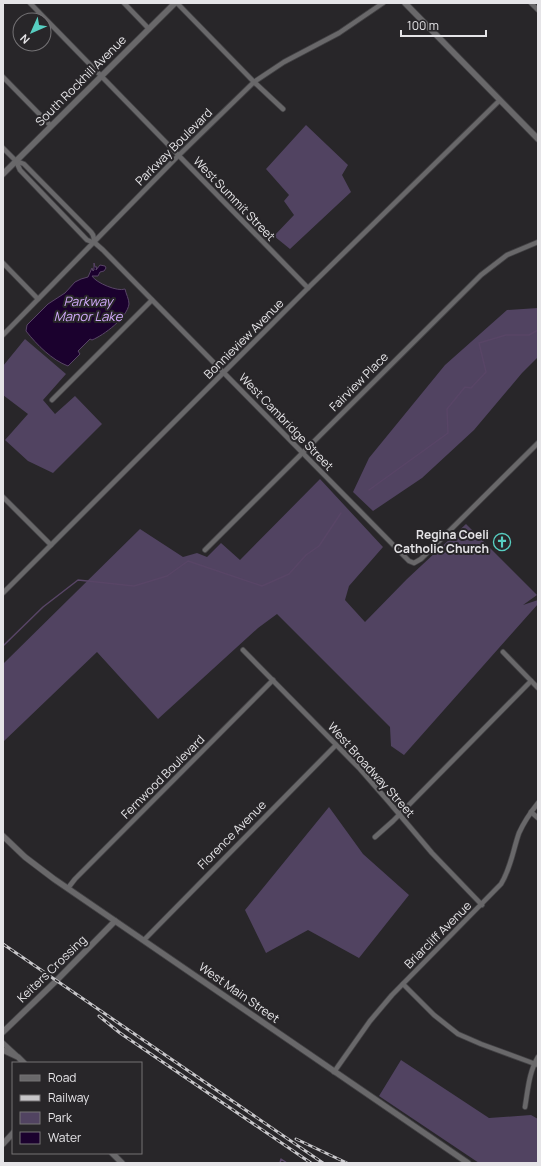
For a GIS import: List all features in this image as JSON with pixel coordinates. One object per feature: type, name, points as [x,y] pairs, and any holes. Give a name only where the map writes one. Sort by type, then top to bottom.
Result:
[{"type":"street","name":"West Summit Street","points":[[30,3],[308,288]]},
{"type":"street","points":[[124,3],[149,29]]},
{"type":"street","name":"South Rockhill Avenue","points":[[3,174],[176,3]]},
{"type":"street","points":[[176,3],[254,82],[283,109]]},
{"type":"street","name":"Parkway Boulevard","points":[[3,335],[178,156],[254,82],[284,62],[344,30],[383,3]]},
{"type":"street","points":[[405,3],[538,139]]},
{"type":"street","points":[[532,3],[538,10]]},
{"type":"street","points":[[3,77],[51,126]]},
{"type":"street","name":"Bonnieview Avenue","points":[[3,593],[308,288],[500,100]]},
{"type":"street","name":"West Cambridge Street","points":[[3,148],[16,161],[20,170],[87,240],[95,242],[409,561],[414,563],[421,559],[538,443]]},
{"type":"street","name":"West Cambridge Street","points":[[16,161],[24,164],[94,235],[95,242]]},
{"type":"street","name":"Fairview Place","points":[[205,550],[481,275],[507,255],[538,242]]},
{"type":"street","points":[[3,263],[38,298]]},
{"type":"street","points":[[52,400],[152,300]]},
{"type":"street","points":[[3,497],[51,545]]},
{"type":"street","name":"West Broadway Street","points":[[243,650],[377,788],[432,854],[482,905]]},
{"type":"street","points":[[503,652],[538,688]]},
{"type":"street","name":"Fernwood Boulevard","points":[[68,888],[75,879],[273,680]]},
{"type":"street","points":[[375,837],[393,821],[531,681]]},
{"type":"street","name":"Florence Avenue","points":[[144,940],[336,745]]},
{"type":"street","name":"Briarcliff Avenue","points":[[334,1072],[375,1015],[403,984],[496,891],[506,877],[519,832],[538,803]]},
{"type":"street","points":[[531,812],[538,818]]},
{"type":"street","name":"West Main Street","points":[[3,836],[32,862],[68,888],[468,1163]]},
{"type":"street","name":"Keiters Crossing","points":[[3,1032],[115,921]]},
{"type":"street","points":[[403,984],[434,1015],[458,1034],[536,1064]]},
{"type":"street","points":[[3,1043],[23,1062]]},
{"type":"street","points":[[3,1050],[18,1057]]},
{"type":"street","points":[[526,1107],[530,1077],[538,1057]]},
{"type":"street","points":[[3,1144],[12,1134]]},
{"type":"street","points":[[113,1154],[122,1163]]},
{"type":"green space","points":[[306,125],[348,165],[342,175],[351,192],[290,249],[274,236],[294,215],[284,201],[289,195],[266,169]]},
{"type":"green space","points":[[538,308],[538,357],[522,373],[474,430],[422,478],[373,511],[353,492],[369,458],[445,365],[507,310]]},
{"type":"green space","points":[[25,339],[66,374],[43,400],[55,414],[75,396],[102,424],[53,473],[28,461],[5,440],[28,414],[3,395],[3,366]]},
{"type":"green space","points":[[320,479],[383,547],[349,586],[345,600],[365,622],[407,579],[466,524],[537,595],[523,605],[538,600],[538,604],[404,755],[391,746],[390,727],[277,614],[258,628],[158,719],[97,652],[3,742],[3,664],[140,529],[183,557],[197,553],[207,557],[221,543],[240,560]]},
{"type":"green space","points":[[329,807],[363,854],[409,895],[359,958],[308,930],[266,953],[245,910]]},
{"type":"green space","points":[[401,1060],[489,1118],[531,1115],[538,1119],[538,1163],[479,1163],[379,1096]]},
{"type":"water","name":"Parkway Manor Lake","points":[[94,263],[95,267],[97,267],[96,270],[100,265],[105,266],[106,268],[104,271],[100,272],[98,276],[92,276],[94,279],[113,288],[122,290],[125,289],[129,304],[120,320],[103,334],[92,340],[90,339],[78,351],[80,354],[68,366],[56,360],[35,342],[26,331],[27,325],[48,304],[65,293],[75,282],[88,277],[92,268],[93,271],[94,270]]},
{"type":"waterway","points":[[369,490],[448,433],[447,409],[465,387],[471,388],[486,372],[479,343],[506,335],[529,335],[538,330]]},
{"type":"waterway","points":[[3,646],[43,607],[78,580],[134,586],[167,576],[188,561],[262,586],[289,574],[306,555],[319,546],[341,513]]},
{"type":"waterway","points":[[280,1163],[281,1159],[287,1163]]},
{"type":"railway","points":[[3,944],[323,1163]]},
{"type":"railway","points":[[99,1016],[120,1033],[311,1163]]},
{"type":"railway","points":[[296,1139],[347,1163]]},
{"type":"place","name":"Regina Coeli Catholic Church","points":[[502,542]]}]
